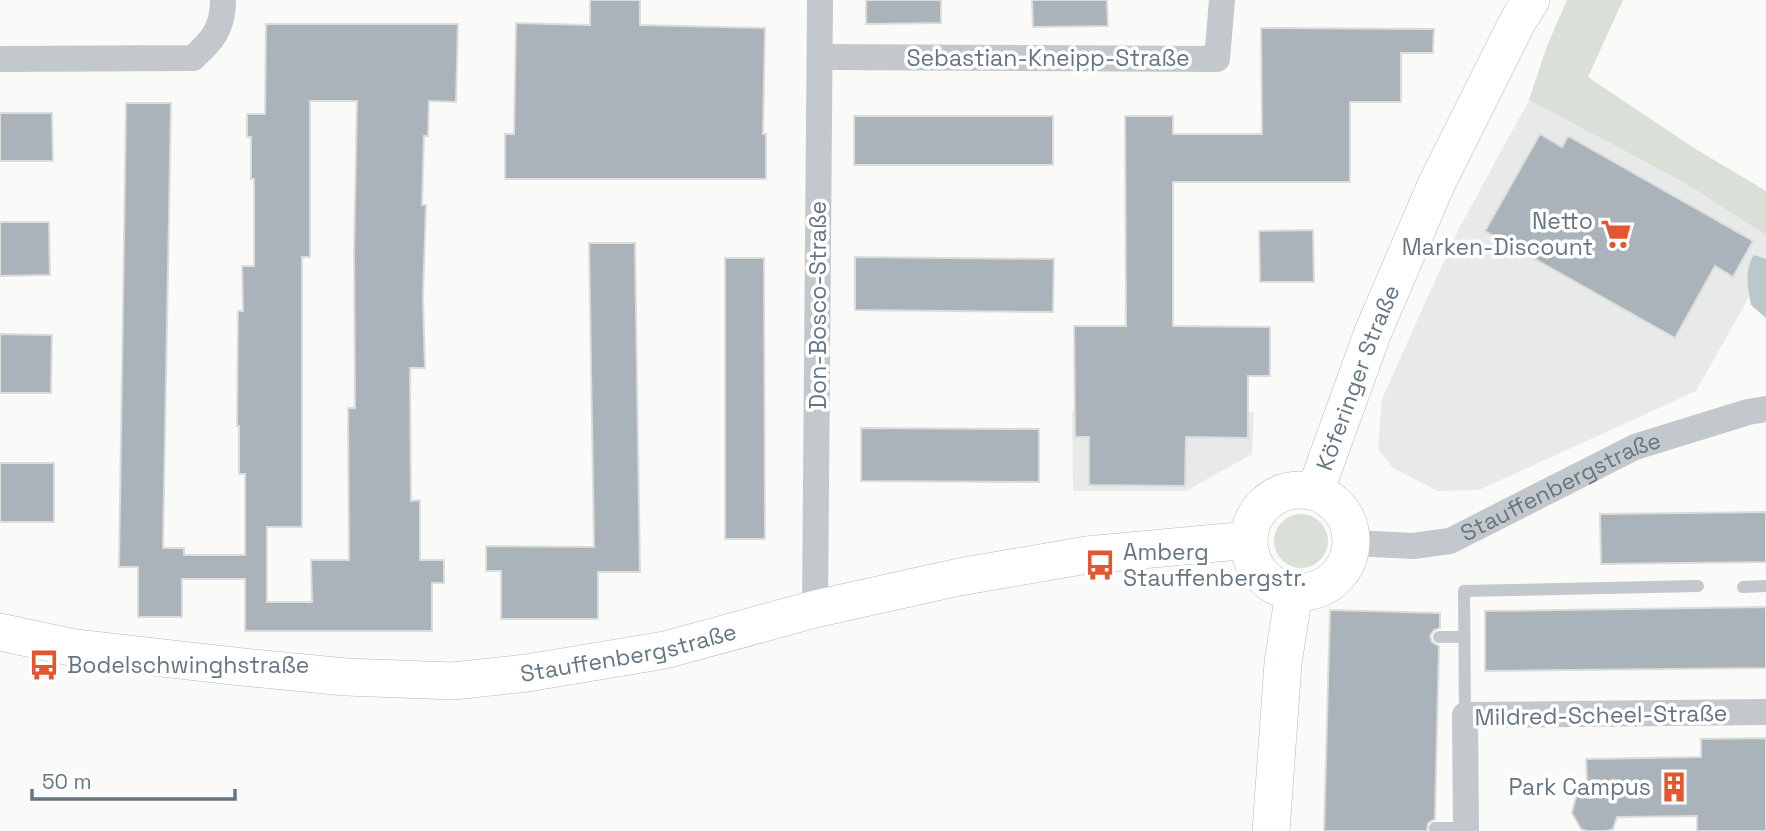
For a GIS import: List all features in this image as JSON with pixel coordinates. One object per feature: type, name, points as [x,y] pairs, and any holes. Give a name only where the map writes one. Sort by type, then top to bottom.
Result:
[{"type":"street","points":[[0,59],[193,58],[213,40],[223,15],[223,0]]},
{"type":"street","name":"Don-Bosco-Straße","points":[[815,609],[820,0]]},
{"type":"street","name":"Sebastian-Kneipp-Straße","points":[[820,57],[1217,59],[1222,0]]},
{"type":"street","name":"Köferinger Straße","points":[[1315,492],[1373,332],[1436,186],[1531,0]]},
{"type":"street","name":"Stauffenbergstraße","points":[[1352,543],[1413,546],[1450,541],[1635,447],[1748,412],[1766,409]]},
{"type":"street","points":[[1299,490],[1315,492],[1330,499],[1342,511],[1350,526],[1352,543],[1349,560],[1340,575],[1327,585],[1311,592],[1294,593],[1280,589],[1262,575],[1251,555],[1249,540],[1252,525],[1259,511],[1270,500],[1299,490]]},
{"type":"street","name":"Stauffenbergstraße","points":[[0,632],[75,649],[346,677],[453,681],[527,673],[665,650],[815,609],[959,577],[1087,555],[1249,540]]},
{"type":"street","points":[[1271,831],[1283,663],[1294,593]]},
{"type":"street","name":"Mildred-Scheel-Straße","points":[[1466,830],[1465,715],[1766,712]]},
{"type":"lane","points":[[1465,715],[1464,591],[1698,586]]},
{"type":"lane","points":[[1742,587],[1766,586]]},
{"type":"lane","points":[[1439,637],[1464,637]]},
{"type":"lane","points":[[1435,828],[1466,830]]},
{"type":"shaded area","points":[[1567,0],[1623,0],[1588,77],[1694,148],[1766,191],[1766,235],[1683,182],[1529,100],[1547,46]]},
{"type":"shaded area","points":[[1529,100],[1683,182],[1766,235],[1766,267],[1696,391],[1479,490],[1438,491],[1393,468],[1378,449],[1382,399],[1457,232]]},
{"type":"shaded area","points":[[1754,255],[1766,259],[1766,318],[1751,305],[1748,273]]},
{"type":"shaded area","points":[[1072,412],[1254,412],[1252,454],[1186,491],[1073,491]]},
{"type":"shaded area","points":[[1306,514],[1316,518],[1324,526],[1328,541],[1324,556],[1316,564],[1296,568],[1286,564],[1278,556],[1274,536],[1278,526],[1286,518]]},
{"type":"building","points":[[590,0],[640,0],[640,25],[765,28],[763,134],[766,134],[766,179],[505,179],[505,134],[514,134],[516,23],[590,25]]},
{"type":"building","points":[[866,0],[941,0],[941,23],[866,24]]},
{"type":"building","points":[[1032,0],[1107,0],[1108,26],[1033,27]]},
{"type":"building","points":[[266,24],[458,24],[456,102],[429,101],[428,136],[424,136],[422,205],[426,205],[423,297],[425,368],[410,368],[411,501],[420,500],[420,560],[444,560],[444,583],[432,583],[432,631],[245,631],[245,579],[182,579],[182,617],[138,617],[138,567],[119,567],[126,103],[171,103],[163,548],[184,548],[184,555],[245,555],[245,474],[239,474],[237,426],[238,311],[243,311],[242,266],[254,266],[254,179],[251,179],[251,137],[247,137],[247,114],[265,114]],"holes":[[[310,101],[357,101],[355,408],[348,408],[349,560],[311,560],[312,602],[267,602],[267,527],[302,527],[302,257],[310,257]]]},
{"type":"building","points":[[1261,28],[1434,29],[1433,53],[1401,53],[1401,102],[1350,102],[1350,182],[1173,182],[1173,326],[1270,327],[1270,376],[1248,376],[1248,438],[1186,437],[1185,486],[1089,485],[1089,437],[1075,437],[1074,326],[1126,326],[1125,116],[1173,116],[1173,134],[1262,134]]},
{"type":"building","points":[[0,113],[52,113],[53,161],[0,161]]},
{"type":"building","points":[[854,116],[1053,116],[1053,165],[854,165]]},
{"type":"building","name":"Netto Marken-Discount","points":[[1540,134],[1562,147],[1568,136],[1753,241],[1733,277],[1715,266],[1675,338],[1485,231]]},
{"type":"building","points":[[0,222],[49,222],[50,275],[0,276]]},
{"type":"building","points":[[1313,230],[1314,282],[1260,282],[1259,231]]},
{"type":"building","points":[[589,243],[635,243],[640,572],[598,572],[598,619],[501,619],[501,571],[486,571],[486,546],[594,547]]},
{"type":"building","points":[[855,257],[1054,259],[1053,312],[855,310]]},
{"type":"building","points":[[725,258],[764,258],[765,539],[725,539]]},
{"type":"building","points":[[0,334],[52,335],[51,393],[0,393]]},
{"type":"building","points":[[861,428],[1039,429],[1039,482],[861,481]]},
{"type":"building","points":[[0,463],[54,463],[54,522],[0,522]]},
{"type":"building","points":[[1766,512],[1766,562],[1601,564],[1600,514]]},
{"type":"building","points":[[1766,607],[1766,668],[1485,671],[1485,611]]},
{"type":"building","points":[[1330,610],[1440,613],[1440,628],[1434,630],[1430,636],[1432,642],[1439,646],[1435,819],[1428,823],[1427,831],[1324,831]]},
{"type":"building","name":"Park Campus","points":[[1766,738],[1766,831],[1697,831],[1697,816],[1617,817],[1613,829],[1587,831],[1581,829],[1572,813],[1577,792],[1587,781],[1586,759],[1701,757],[1701,739]]},
{"type":"place","name":"Netto Marken-Discount","points":[[1616,234]]},
{"type":"place","name":"Amberg Stauffenbergstr.","points":[[1100,565]]},
{"type":"place","name":"Bodelschwinghstraße","points":[[44,665]]},
{"type":"place","name":"Park Campus","points":[[1674,787]]}]
